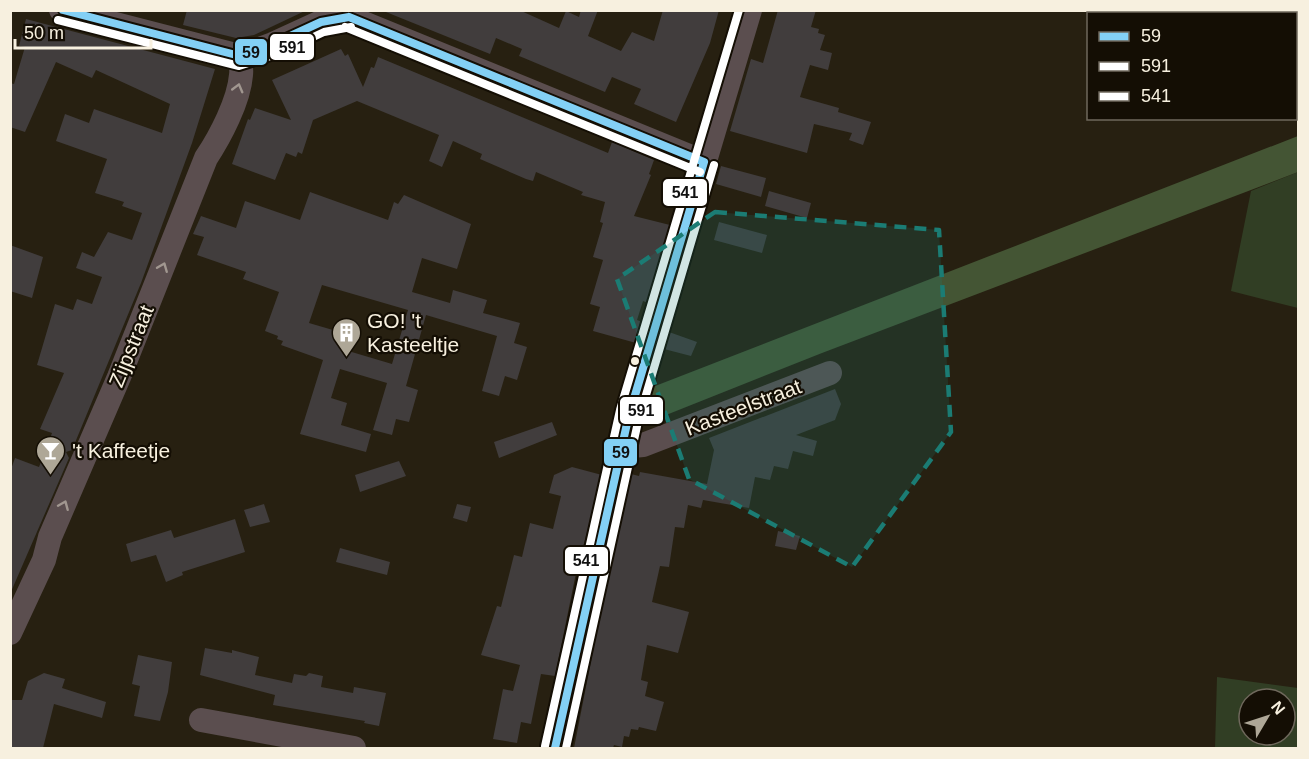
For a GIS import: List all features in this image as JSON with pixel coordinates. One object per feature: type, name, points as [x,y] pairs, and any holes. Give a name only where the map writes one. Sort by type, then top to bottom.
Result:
[{"type":"street","points":[[61,10],[240,56],[321,22],[350,14],[704,162]]},
{"type":"street","points":[[555,748],[630,413],[750,10]]},
{"type":"street","name":"Zijpstraat","points":[[10,633],[44,560],[50,537],[119,377],[206,158],[221,132],[236,97],[241,75],[240,56]]},
{"type":"street","name":"Kasteelstraat","points":[[622,447],[643,445],[830,374]]},
{"type":"street","points":[[201,720],[318,745],[354,748]]},
{"type":"highlighted area","points":[[715,212],[939,230],[951,432],[852,567],[689,479],[617,279]]},
{"type":"green space","points":[[1298,136],[1298,172],[822,353],[646,423],[650,388]]},
{"type":"green space","points":[[1298,172],[1298,308],[1231,291],[1251,191]]},
{"type":"green space","points":[[1217,677],[1291,687],[1237,687],[1237,747],[1297,747],[1298,688],[1298,748],[1215,748]]},
{"type":"building","points":[[187,10],[307,10],[254,35],[236,38],[183,25]]},
{"type":"building","points":[[381,10],[519,10],[559,28],[566,11],[579,17],[581,10],[598,10],[588,36],[621,51],[632,32],[654,41],[663,10],[719,10],[710,43],[676,122],[634,104],[641,89],[612,77],[605,92],[519,56],[522,49],[496,38],[490,54]]},
{"type":"building","points":[[778,10],[816,10],[811,27],[819,29],[818,33],[825,35],[820,50],[832,53],[828,70],[810,65],[800,97],[839,108],[838,112],[871,122],[863,145],[849,140],[852,133],[814,124],[807,153],[730,131],[751,59],[763,63]]},
{"type":"building","points":[[26,19],[215,69],[192,143],[141,283],[72,450],[66,452],[69,458],[10,594],[10,472],[15,458],[39,467],[52,433],[40,429],[64,373],[37,365],[55,304],[73,310],[77,299],[92,304],[102,277],[76,268],[82,252],[94,257],[108,232],[132,240],[142,213],[122,206],[124,202],[95,193],[107,159],[56,141],[65,114],[89,123],[94,109],[162,133],[170,104],[96,70],[92,78],[56,62],[25,132],[10,127],[10,83],[14,84],[25,47],[19,46]]},
{"type":"building","points":[[341,49],[345,56],[348,54],[363,87],[378,57],[608,153],[612,142],[654,160],[649,174],[651,175],[634,216],[670,225],[648,303],[643,301],[637,320],[642,322],[636,343],[593,331],[600,307],[590,304],[603,260],[593,257],[603,223],[600,222],[605,202],[581,195],[583,192],[536,172],[533,181],[526,179],[480,159],[482,154],[453,141],[442,167],[429,161],[439,135],[357,101],[313,120],[302,154],[298,152],[296,157],[286,153],[275,180],[232,164],[248,119],[250,120],[255,108],[291,120],[272,80]]},
{"type":"building","points":[[721,166],[766,178],[761,197],[716,184]]},
{"type":"building","points":[[769,191],[811,203],[807,218],[765,206]]},
{"type":"building","points":[[310,192],[388,220],[394,202],[398,204],[404,195],[471,224],[457,269],[422,258],[412,292],[450,303],[453,290],[487,300],[483,313],[520,323],[514,343],[527,347],[517,380],[505,376],[499,396],[482,391],[497,336],[426,315],[406,386],[418,390],[409,422],[396,419],[392,435],[373,430],[387,383],[340,369],[331,398],[347,403],[341,425],[371,434],[366,452],[300,434],[323,360],[281,345],[283,341],[277,339],[278,336],[265,331],[279,292],[243,279],[246,272],[197,255],[204,237],[193,234],[201,216],[236,228],[245,201],[300,220]],"holes":[[[322,285],[408,310],[392,364],[345,350],[350,335],[309,323]]]},
{"type":"building","points":[[719,222],[767,235],[762,253],[714,240]]},
{"type":"building","points":[[10,245],[43,257],[32,298],[10,291]]},
{"type":"building","points":[[669,332],[697,342],[691,356],[664,349]]},
{"type":"building","points":[[835,389],[841,404],[835,420],[796,435],[817,441],[813,456],[793,451],[788,469],[774,466],[770,480],[755,477],[749,508],[703,500],[701,508],[688,505],[684,528],[675,527],[669,567],[660,566],[652,602],[689,612],[678,653],[647,645],[641,680],[648,682],[645,696],[664,702],[656,731],[639,727],[638,730],[631,729],[629,737],[624,736],[622,747],[614,745],[613,748],[574,748],[631,474],[639,476],[640,472],[707,484],[714,450],[709,438]]},
{"type":"building","points":[[552,422],[557,435],[499,458],[494,442]]},
{"type":"building","points":[[399,461],[406,476],[360,492],[355,475]]},
{"type":"building","points":[[572,467],[602,475],[575,578],[555,676],[541,674],[531,724],[521,722],[517,743],[493,739],[503,689],[513,691],[520,665],[481,655],[497,606],[501,607],[514,555],[522,557],[530,523],[553,529],[561,496],[549,493],[554,475]]},
{"type":"building","points":[[264,504],[270,522],[250,527],[244,510]]},
{"type":"building","points":[[457,504],[471,507],[467,522],[453,518]]},
{"type":"building","points":[[235,519],[245,552],[182,572],[183,575],[166,582],[156,555],[131,562],[126,544],[171,530],[174,538]]},
{"type":"building","points":[[778,531],[800,536],[796,550],[775,546]]},
{"type":"building","points":[[340,548],[390,562],[387,575],[336,562]]},
{"type":"building","points":[[205,648],[232,653],[232,650],[259,657],[255,675],[292,683],[294,674],[306,676],[309,673],[323,676],[321,687],[353,693],[354,687],[386,693],[379,726],[364,723],[365,721],[273,705],[275,695],[200,675]]},
{"type":"building","points":[[138,655],[172,662],[168,692],[160,721],[134,716],[140,686],[132,684]]},
{"type":"building","points":[[44,673],[65,679],[62,688],[106,702],[102,718],[54,704],[43,748],[10,748],[10,700],[22,700],[28,681]]},
{"type":"transit line","name":"59","points":[[63,10],[240,56],[321,22],[349,17]]},
{"type":"transit line","name":"541","points":[[545,746],[620,410],[739,10]]},
{"type":"transit line","name":"59","points":[[349,17],[704,162]]},
{"type":"transit line","name":"591","points":[[58,20],[239,66],[277,54],[324,32],[351,27]]},
{"type":"transit line","name":"591","points":[[345,27],[700,172]]},
{"type":"transit line","name":"59","points":[[555,748],[628,419],[704,162]]},
{"type":"transit line","name":"591","points":[[566,748],[638,422],[714,165]]},
{"type":"place","name":"GO! 't Kasteeltje","points":[[346,358]]},
{"type":"place","name":"'t Kaffeetje","points":[[51,476]]}]
